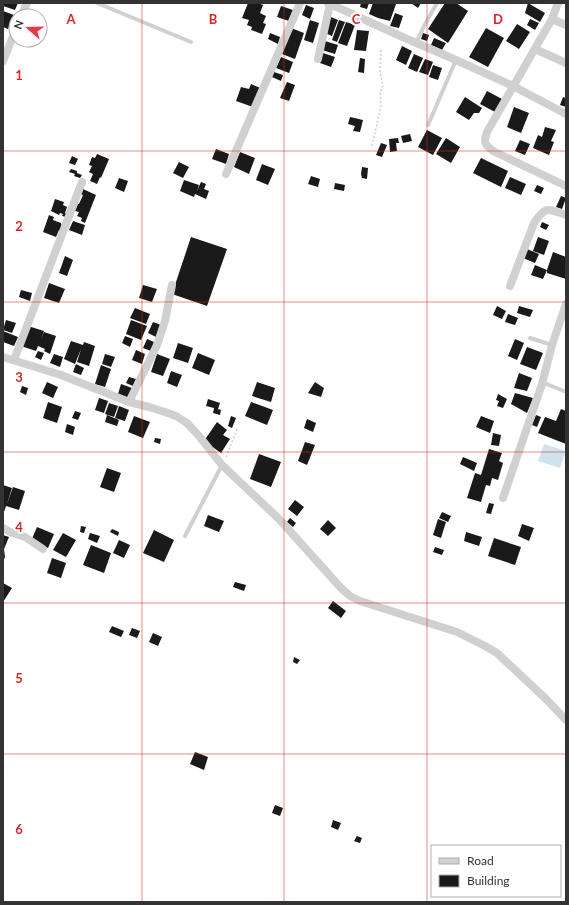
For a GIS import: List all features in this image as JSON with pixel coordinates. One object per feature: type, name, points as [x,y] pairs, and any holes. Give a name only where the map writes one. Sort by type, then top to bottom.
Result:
[{"type":"street","points":[[226,174],[300,3]]},
{"type":"street","points":[[318,59],[329,3],[513,86],[566,114]]},
{"type":"street","points":[[558,3],[552,19],[487,132],[485,142],[493,152],[566,186]]},
{"type":"street","points":[[552,19],[566,25]]},
{"type":"street","points":[[3,61],[8,48]]},
{"type":"street","points":[[535,49],[566,63]]},
{"type":"street","points":[[14,360],[82,182]]},
{"type":"street","points":[[510,286],[534,223],[540,214],[544,210],[549,210],[566,215]]},
{"type":"street","points":[[129,402],[157,345],[165,321],[172,285]]},
{"type":"street","points":[[503,498],[542,382],[552,345],[566,304]]},
{"type":"street","points":[[3,357],[61,375],[129,402],[149,406],[176,416],[187,423],[222,466],[273,514],[350,596],[374,606],[457,632],[497,653],[566,720]]},
{"type":"street","points":[[3,528],[25,537],[43,549]]},
{"type":"lane","points":[[97,3],[191,42]]},
{"type":"lane","points":[[416,43],[437,3]]},
{"type":"lane","points":[[428,125],[456,60]]},
{"type":"lane","points":[[530,338],[552,345]]},
{"type":"lane","points":[[542,382],[566,392]]},
{"type":"lane","points":[[185,536],[222,466]]},
{"type":"path","points":[[372,146],[381,105],[380,93],[383,85],[380,73],[381,48]]},
{"type":"path","points":[[222,466],[237,429]]},
{"type":"water","points":[[544,444],[566,451],[560,468],[538,461]]},
{"type":"building","points":[[4,3],[18,3],[16,8],[3,6]]},
{"type":"building","points":[[248,3],[258,3],[263,5],[260,13],[266,16],[263,23],[266,24],[262,34],[251,30],[252,27],[247,25],[249,20],[242,18]]},
{"type":"building","points":[[361,3],[369,3],[367,9],[360,7]]},
{"type":"building","points":[[373,3],[396,4],[390,21],[369,14]]},
{"type":"building","points":[[411,3],[421,3],[418,8]]},
{"type":"building","points":[[445,3],[456,3],[468,11],[448,43],[428,29]]},
{"type":"building","points":[[528,3],[545,13],[540,22],[525,13]]},
{"type":"building","points":[[306,5],[314,8],[310,19],[302,15]]},
{"type":"building","points":[[281,6],[293,10],[289,21],[277,17]]},
{"type":"building","points":[[3,11],[8,13],[8,29],[3,27]]},
{"type":"building","points":[[395,13],[403,16],[399,28],[390,26]]},
{"type":"building","points":[[331,17],[338,20],[332,36],[325,33]]},
{"type":"building","points":[[530,19],[539,23],[535,30],[527,25]]},
{"type":"building","points":[[310,20],[319,23],[313,43],[304,40]]},
{"type":"building","points":[[339,20],[345,22],[337,42],[332,40]]},
{"type":"building","points":[[346,22],[355,25],[347,46],[338,43]]},
{"type":"building","points":[[517,24],[530,32],[519,49],[506,41]]},
{"type":"building","points":[[291,28],[304,33],[295,59],[282,54]]},
{"type":"building","points":[[486,28],[504,38],[488,67],[469,57]]},
{"type":"building","points":[[357,30],[369,31],[366,51],[354,50]]},
{"type":"building","points":[[270,33],[280,37],[278,44],[268,39]]},
{"type":"building","points":[[423,33],[429,35],[427,41],[421,39]]},
{"type":"building","points":[[434,38],[446,43],[442,50],[431,45]]},
{"type":"building","points":[[325,41],[338,45],[335,54],[322,50]]},
{"type":"building","points":[[402,46],[412,51],[406,65],[396,60]]},
{"type":"building","points":[[323,53],[335,57],[331,67],[320,63]]},
{"type":"building","points":[[414,54],[423,58],[417,72],[408,68]]},
{"type":"building","points":[[281,57],[293,62],[289,73],[276,68]]},
{"type":"building","points":[[360,58],[365,59],[364,73],[358,72]]},
{"type":"building","points":[[425,59],[433,62],[428,75],[419,72]]},
{"type":"building","points":[[433,65],[442,68],[438,80],[429,77]]},
{"type":"building","points":[[274,72],[283,75],[281,81],[272,77]]},
{"type":"building","points":[[287,82],[295,85],[289,101],[280,98]]},
{"type":"building","points":[[251,84],[260,88],[253,107],[236,101],[241,87],[249,89]]},
{"type":"building","points":[[487,91],[502,99],[495,112],[480,104]]},
{"type":"building","points":[[465,97],[482,108],[479,113],[474,113],[469,120],[456,112]]},
{"type":"building","points":[[563,97],[566,98],[566,107],[560,105]]},
{"type":"building","points":[[514,107],[529,113],[521,133],[507,127]]},
{"type":"building","points":[[350,117],[363,120],[360,132],[353,131],[355,126],[348,124]]},
{"type":"building","points":[[545,127],[556,130],[551,141],[554,142],[549,155],[533,148],[538,135],[542,137]]},
{"type":"building","points":[[427,130],[442,138],[433,155],[418,147]]},
{"type":"building","points":[[410,134],[412,141],[403,143],[401,136]]},
{"type":"building","points":[[398,138],[399,143],[396,143],[397,151],[390,152],[389,139]]},
{"type":"building","points":[[446,138],[460,147],[451,163],[436,154]]},
{"type":"building","points":[[520,140],[530,144],[525,155],[515,151]]},
{"type":"building","points":[[381,143],[387,145],[382,157],[376,155]]},
{"type":"building","points":[[216,149],[229,154],[226,164],[212,159]]},
{"type":"building","points":[[240,152],[255,158],[249,174],[234,167]]},
{"type":"building","points":[[97,154],[109,159],[97,184],[90,181],[93,174],[89,172],[92,166],[89,165],[92,157],[95,158]]},
{"type":"building","points":[[72,156],[78,159],[75,165],[69,163]]},
{"type":"building","points":[[481,158],[508,171],[501,187],[473,173]]},
{"type":"building","points":[[179,162],[189,167],[183,178],[173,173]]},
{"type":"building","points":[[262,164],[275,169],[268,185],[256,180]]},
{"type":"building","points":[[362,167],[368,168],[367,179],[362,178]]},
{"type":"building","points":[[71,169],[82,175],[80,178],[69,172]]},
{"type":"building","points":[[311,176],[320,179],[318,187],[308,184]]},
{"type":"building","points":[[510,177],[526,184],[521,195],[505,188]]},
{"type":"building","points":[[119,178],[128,181],[124,192],[115,188]]},
{"type":"building","points":[[184,180],[199,185],[197,191],[201,182],[206,184],[204,189],[209,191],[206,199],[195,194],[194,197],[180,191]]},
{"type":"building","points":[[335,183],[345,185],[344,191],[334,189]]},
{"type":"building","points":[[537,185],[544,188],[541,194],[534,191]]},
{"type":"building","points":[[83,189],[96,195],[85,223],[81,221],[82,218],[77,216],[79,212],[75,211],[83,195],[80,194]]},
{"type":"building","points":[[561,196],[566,198],[562,209],[556,207]]},
{"type":"building","points":[[55,199],[64,202],[63,205],[67,207],[65,213],[67,214],[66,217],[62,216],[63,214],[60,213],[59,215],[51,211]]},
{"type":"building","points":[[49,215],[54,217],[53,220],[61,223],[62,225],[61,231],[59,230],[56,237],[43,232]]},
{"type":"building","points":[[73,221],[85,225],[82,235],[69,230]]},
{"type":"building","points":[[542,222],[549,225],[546,230],[540,227]]},
{"type":"building","points":[[191,237],[227,249],[207,306],[172,294]]},
{"type":"building","points":[[538,237],[549,241],[544,255],[533,251]]},
{"type":"building","points":[[527,249],[539,254],[535,263],[523,258]]},
{"type":"building","points":[[553,252],[566,257],[566,279],[547,273]]},
{"type":"building","points":[[65,256],[73,260],[67,276],[59,273]]},
{"type":"building","points":[[535,265],[547,270],[543,279],[531,275]]},
{"type":"building","points":[[49,283],[65,289],[59,303],[44,298]]},
{"type":"building","points":[[143,285],[157,289],[152,302],[139,298]]},
{"type":"building","points":[[21,290],[32,293],[30,301],[19,297]]},
{"type":"building","points":[[497,306],[506,311],[502,319],[493,315]]},
{"type":"building","points":[[519,306],[533,310],[530,317],[517,313]]},
{"type":"building","points":[[135,308],[150,314],[146,324],[130,318]]},
{"type":"building","points":[[508,314],[518,318],[515,325],[505,322]]},
{"type":"building","points":[[6,320],[16,323],[12,333],[3,330]]},
{"type":"building","points":[[131,320],[147,326],[141,340],[126,334]]},
{"type":"building","points":[[153,322],[161,325],[156,337],[148,333]]},
{"type":"building","points":[[28,326],[44,331],[41,339],[44,332],[56,336],[50,354],[44,351],[45,349],[38,346],[36,351],[21,346]]},
{"type":"building","points":[[3,331],[18,337],[14,346],[3,342]]},
{"type":"building","points":[[125,336],[133,339],[130,347],[122,343]]},
{"type":"building","points":[[147,339],[154,342],[151,351],[143,348]]},
{"type":"building","points":[[515,339],[524,343],[517,360],[508,356]]},
{"type":"building","points":[[71,341],[83,345],[84,342],[95,346],[89,366],[77,362],[81,349],[75,364],[64,359]]},
{"type":"building","points":[[178,343],[193,348],[188,363],[173,358]]},
{"type":"building","points":[[527,347],[543,353],[536,370],[520,364]]},
{"type":"building","points":[[136,350],[145,354],[142,364],[132,360]]},
{"type":"building","points":[[38,351],[44,353],[41,360],[35,357]]},
{"type":"building","points":[[198,353],[215,360],[209,375],[192,368]]},
{"type":"building","points":[[54,354],[63,357],[60,367],[50,363]]},
{"type":"building","points":[[105,354],[115,357],[111,367],[102,364]]},
{"type":"building","points":[[157,354],[170,359],[163,376],[151,372]]},
{"type":"building","points":[[76,364],[84,368],[81,375],[73,372]]},
{"type":"building","points":[[101,365],[111,369],[105,387],[95,384]]},
{"type":"building","points":[[171,371],[182,375],[177,387],[167,383]]},
{"type":"building","points":[[519,373],[532,378],[527,391],[514,388]]},
{"type":"building","points":[[129,377],[136,379],[133,386],[126,383]]},
{"type":"building","points":[[47,382],[58,387],[53,398],[42,393]]},
{"type":"building","points":[[257,382],[275,388],[271,402],[252,396]]},
{"type":"building","points":[[315,382],[324,388],[321,397],[308,393]]},
{"type":"building","points":[[121,384],[132,388],[129,398],[118,394]]},
{"type":"building","points":[[22,386],[28,388],[26,395],[20,392]]},
{"type":"building","points":[[515,393],[533,398],[527,413],[511,404]]},
{"type":"building","points":[[498,394],[507,399],[503,408],[497,406],[499,401],[496,400]]},
{"type":"building","points":[[99,398],[108,401],[104,413],[95,410]]},
{"type":"building","points":[[208,399],[220,403],[218,409],[221,410],[220,415],[213,413],[214,408],[206,406]]},
{"type":"building","points":[[48,402],[62,407],[57,423],[43,418]]},
{"type":"building","points":[[251,402],[273,410],[267,425],[245,416]]},
{"type":"building","points":[[109,403],[118,406],[114,417],[105,414]]},
{"type":"building","points":[[119,406],[129,410],[125,421],[115,418]]},
{"type":"building","points":[[561,409],[566,411],[566,444],[538,433],[545,417],[556,421]]},
{"type":"building","points":[[75,411],[81,413],[78,420],[72,418]]},
{"type":"building","points":[[107,415],[119,420],[117,426],[105,422]]},
{"type":"building","points":[[536,415],[541,417],[537,427],[532,425]]},
{"type":"building","points":[[134,416],[150,422],[143,438],[128,432]]},
{"type":"building","points":[[231,416],[236,418],[232,428],[228,426]]},
{"type":"building","points":[[481,416],[494,421],[490,433],[476,427]]},
{"type":"building","points":[[307,419],[316,423],[313,432],[304,428]]},
{"type":"building","points":[[217,422],[227,430],[223,435],[230,439],[221,453],[204,441]]},
{"type":"building","points":[[67,424],[75,427],[73,435],[65,432]]},
{"type":"building","points":[[493,433],[501,435],[499,446],[491,445]]},
{"type":"building","points":[[155,438],[161,439],[160,444],[154,442]]},
{"type":"building","points":[[305,442],[315,445],[307,465],[298,461]]},
{"type":"building","points":[[489,449],[502,453],[499,461],[503,463],[498,480],[492,478],[490,486],[486,485],[481,502],[467,498],[475,473],[481,475]]},
{"type":"building","points":[[259,454],[281,462],[271,487],[250,479]]},
{"type":"building","points":[[463,457],[477,463],[474,471],[460,464]]},
{"type":"building","points":[[107,468],[121,473],[114,492],[100,487]]},
{"type":"building","points":[[3,485],[12,488],[7,504],[13,487],[25,491],[19,510],[6,506],[3,515]]},
{"type":"building","points":[[295,500],[304,507],[297,516],[288,509]]},
{"type":"building","points":[[489,503],[494,504],[491,514],[486,513]]},
{"type":"building","points":[[442,512],[451,516],[448,522],[439,518]]},
{"type":"building","points":[[208,515],[224,521],[219,532],[204,526]]},
{"type":"building","points":[[290,518],[296,523],[293,527],[287,522]]},
{"type":"building","points":[[438,519],[446,522],[441,538],[433,535]]},
{"type":"building","points":[[328,520],[336,528],[328,536],[320,529]]},
{"type":"building","points":[[522,524],[534,528],[529,541],[518,536]]},
{"type":"building","points":[[81,526],[86,527],[84,533],[80,532]]},
{"type":"building","points":[[37,527],[54,534],[48,548],[31,541]]},
{"type":"building","points":[[112,529],[119,532],[118,536],[110,532]]},
{"type":"building","points":[[154,530],[174,540],[164,562],[143,553]]},
{"type":"building","points":[[466,532],[482,537],[479,546],[464,541]]},
{"type":"building","points":[[63,533],[76,540],[66,557],[53,550]]},
{"type":"building","points":[[90,533],[100,536],[97,543],[88,539]]},
{"type":"building","points":[[3,535],[9,537],[4,549],[5,557],[3,562]]},
{"type":"building","points":[[494,538],[521,547],[515,565],[488,556]]},
{"type":"building","points":[[119,540],[130,545],[124,558],[113,553]]},
{"type":"building","points":[[91,545],[111,553],[104,573],[83,565]]},
{"type":"building","points":[[435,547],[444,550],[442,555],[433,552]]},
{"type":"building","points":[[52,558],[66,563],[61,578],[47,573]]},
{"type":"building","points":[[235,582],[246,585],[244,591],[233,587]]},
{"type":"building","points":[[3,583],[12,588],[3,602]]},
{"type":"building","points":[[333,601],[346,611],[341,618],[328,608]]},
{"type":"building","points":[[112,626],[124,631],[121,637],[109,632]]},
{"type":"building","points":[[132,628],[140,631],[137,638],[129,635]]},
{"type":"building","points":[[153,633],[162,637],[158,646],[149,642]]},
{"type":"building","points":[[294,657],[300,660],[297,664],[293,662]]},
{"type":"building","points":[[195,752],[208,757],[204,770],[190,764]]},
{"type":"building","points":[[275,805],[283,808],[280,816],[272,813]]},
{"type":"building","points":[[333,820],[341,823],[338,830],[331,827]]},
{"type":"building","points":[[357,836],[362,838],[360,843],[354,841]]}]
